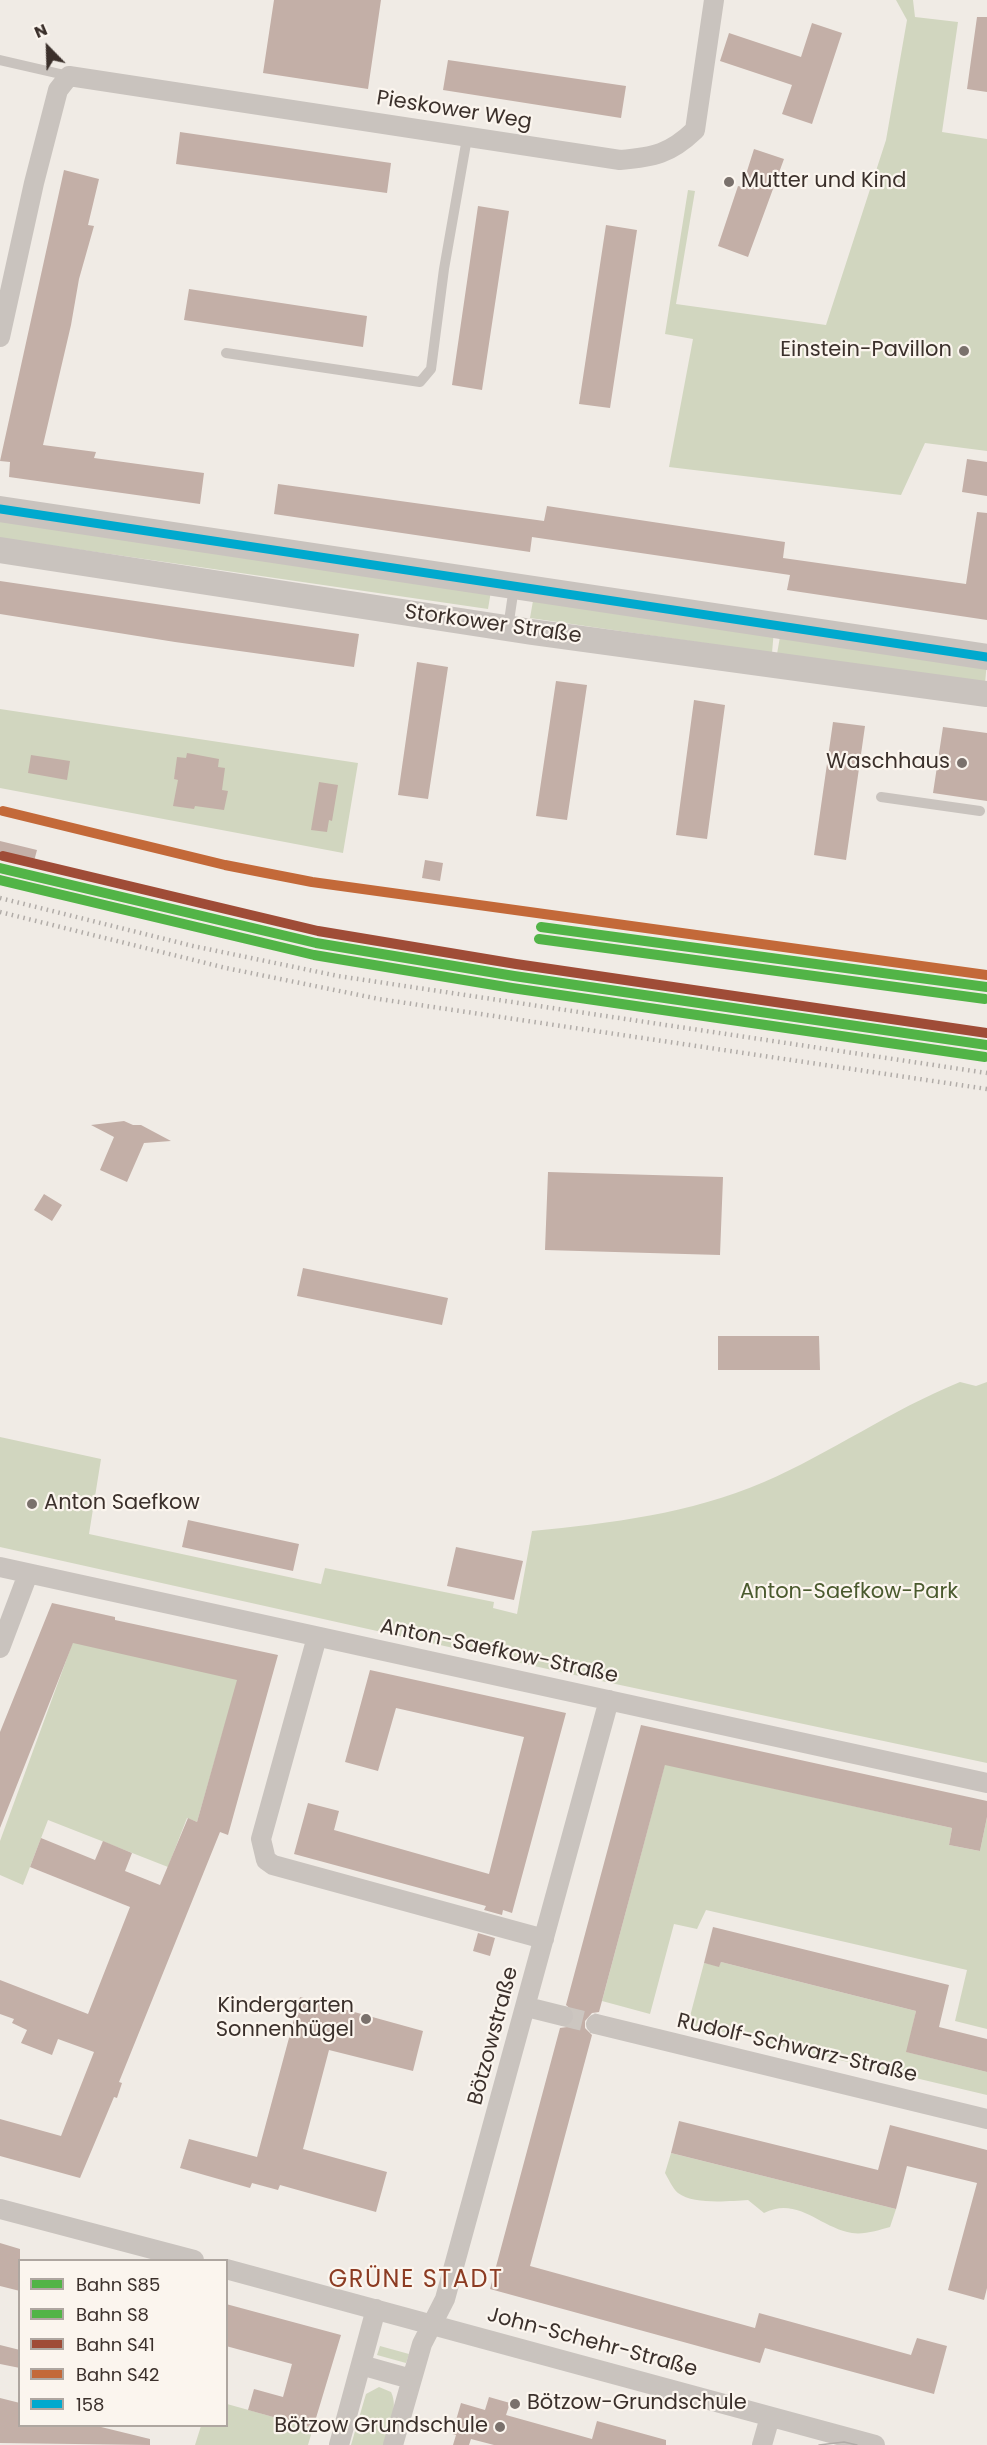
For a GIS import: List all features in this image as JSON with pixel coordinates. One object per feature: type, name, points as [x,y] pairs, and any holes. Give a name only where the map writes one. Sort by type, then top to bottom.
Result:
[{"type":"street","name":"Pieskower Weg","points":[[69,76],[620,160],[653,157],[672,149],[695,130],[714,0]]},
{"type":"street","points":[[0,337],[34,183],[58,90],[69,76]]},
{"type":"street","name":"Storkower Straße","points":[[0,509],[987,657]]},
{"type":"street","name":"Storkower Straße","points":[[0,550],[508,628],[987,694]]},
{"type":"street","name":"Anton-Saefkow-Straße","points":[[0,1567],[987,1783]]},
{"type":"street","points":[[0,1648],[28,1574]]},
{"type":"street","points":[[317,1636],[261,1839],[266,1860],[273,1865],[544,1939]]},
{"type":"street","name":"Bötzowstraße","points":[[393,2445],[422,2344],[435,2324],[445,2299],[527,2007],[609,1700]]},
{"type":"street","points":[[527,2007],[563,2016]]},
{"type":"street","name":"Rudolf-Schwarz-Straße","points":[[596,2024],[987,2120]]},
{"type":"street","points":[[0,2209],[190,2259]]},
{"type":"street","name":"John-Schehr-Straße","points":[[228,2270],[770,2417],[825,2438],[875,2445]]},
{"type":"street","points":[[339,2445],[376,2309]]},
{"type":"street","points":[[361,2365],[411,2379]]},
{"type":"street","points":[[762,2445],[770,2417]]},
{"type":"lane","name":"Pieskower Weg","points":[[0,60],[69,76]]},
{"type":"lane","points":[[226,353],[420,382],[430,369],[444,269],[468,138]]},
{"type":"lane","points":[[508,628],[514,587]]},
{"type":"lane","points":[[881,797],[980,811]]},
{"type":"green space","points":[[896,0],[913,0],[915,17],[958,22],[942,132],[987,139],[987,451],[925,443],[901,495],[669,467],[693,339],[665,334],[688,190],[695,191],[676,304],[826,325],[886,140],[907,20]]},
{"type":"green space","points":[[0,518],[491,591],[488,609],[0,538]]},
{"type":"green space","points":[[534,595],[774,630],[772,653],[530,618]]},
{"type":"green space","points":[[781,631],[987,661],[985,684],[777,654]]},
{"type":"green space","points":[[0,709],[358,763],[343,853],[0,788]]},
{"type":"green space","name":"Anton-Saefkow-Park","points":[[960,1382],[976,1386],[987,1382],[987,1763],[606,1682],[0,1547],[0,1437],[101,1459],[89,1534],[321,1584],[325,1568],[494,1602],[493,1608],[517,1614],[532,1531],[650,1516],[736,1493],[789,1471],[910,1405]]},
{"type":"green space","points":[[74,1639],[239,1676],[197,1822],[187,1818],[168,1867],[48,1820],[23,1885],[0,1875],[0,1841]]},
{"type":"green space","points":[[665,1764],[952,1828],[949,1845],[980,1851],[987,1817],[987,2029],[955,2021],[967,1970],[706,1910],[697,1929],[674,1924],[650,2014],[602,2001]]},
{"type":"green space","points":[[721,1962],[916,2011],[907,2052],[987,2072],[987,2095],[688,2024],[704,1963],[719,1966]]},
{"type":"green space","points":[[671,2153],[896,2209],[890,2227],[871,2232],[852,2233],[788,2208],[764,2213],[748,2200],[693,2199],[678,2193],[665,2173]]},
{"type":"green space","points":[[380,2346],[409,2354],[406,2363],[377,2355]]},
{"type":"green space","points":[[379,2387],[391,2392],[394,2405],[384,2445],[351,2445],[366,2394]]},
{"type":"green space","points":[[228,2404],[313,2428],[308,2445],[195,2445],[201,2427],[228,2427]]},
{"type":"building","points":[[274,0],[381,0],[368,89],[263,73]]},
{"type":"building","points":[[977,17],[987,17],[987,92],[967,89]]},
{"type":"building","points":[[812,23],[842,33],[812,124],[782,114],[792,85],[720,61],[729,33],[801,57]]},
{"type":"building","points":[[448,60],[626,86],[621,118],[443,90]]},
{"type":"building","points":[[180,132],[391,163],[387,193],[176,164]]},
{"type":"building","points":[[754,149],[784,159],[748,257],[718,246],[738,186],[742,187]]},
{"type":"building","points":[[64,170],[99,179],[88,225],[94,226],[79,279],[71,325],[43,445],[96,452],[94,458],[204,473],[200,504],[9,477],[10,462],[0,461]]},
{"type":"building","points":[[478,206],[509,211],[482,390],[452,385]]},
{"type":"building","points":[[606,225],[637,230],[610,408],[579,404]]},
{"type":"building","points":[[189,289],[367,316],[363,347],[184,320]]},
{"type":"building","points":[[967,459],[987,462],[987,496],[962,492]]},
{"type":"building","points":[[278,484],[544,521],[547,506],[785,542],[783,558],[966,584],[977,512],[987,513],[987,620],[787,590],[790,575],[532,537],[530,552],[274,514]]},
{"type":"building","points":[[0,581],[359,634],[354,667],[0,614]]},
{"type":"building","points":[[417,662],[448,667],[428,799],[398,795]]},
{"type":"building","points":[[556,681],[587,685],[567,820],[536,816]]},
{"type":"building","points":[[694,700],[725,705],[707,839],[676,835]]},
{"type":"building","points":[[833,722],[865,726],[846,860],[814,855]]},
{"type":"building","name":"Waschhaus","points":[[943,727],[987,733],[987,801],[933,793]]},
{"type":"building","points":[[187,753],[219,759],[218,767],[225,768],[222,790],[228,791],[224,810],[173,806],[178,780],[174,779],[177,757],[186,758]]},
{"type":"building","points":[[31,755],[70,761],[67,780],[28,773]]},
{"type":"building","points":[[319,782],[338,785],[332,821],[329,820],[327,832],[311,830]]},
{"type":"building","points":[[0,841],[37,850],[33,865],[0,857]]},
{"type":"building","points":[[425,860],[443,863],[440,881],[422,878]]},
{"type":"building","points":[[124,1121],[133,1125],[141,1125],[171,1141],[144,1143],[127,1182],[100,1170],[114,1137],[91,1125]]},
{"type":"building","points":[[548,1172],[723,1177],[720,1255],[545,1250]]},
{"type":"building","points":[[44,1194],[62,1205],[52,1221],[34,1210]]},
{"type":"building","points":[[303,1268],[448,1298],[442,1325],[297,1296]]},
{"type":"building","points":[[718,1336],[819,1336],[820,1370],[718,1370]]},
{"type":"building","points":[[188,1520],[299,1544],[293,1571],[182,1547]]},
{"type":"building","points":[[456,1547],[523,1561],[514,1600],[447,1586]]},
{"type":"building","points":[[52,1603],[115,1617],[115,1620],[278,1655],[228,1835],[220,1832],[119,2082],[122,2083],[117,2098],[114,2097],[80,2178],[0,2156],[0,2119],[61,2136],[94,2052],[58,2039],[52,2055],[21,2043],[27,2030],[12,2023],[14,2019],[0,2014],[0,1980],[88,2014],[130,1907],[30,1867],[41,1838],[95,1860],[103,1841],[132,1853],[125,1871],[160,1885],[188,1818],[197,1822],[237,1680],[73,1643],[0,1828],[0,1732]]},
{"type":"building","points":[[370,1670],[566,1713],[512,1913],[503,1910],[502,1915],[484,1910],[486,1906],[294,1854],[308,1803],[339,1811],[334,1830],[489,1874],[524,1737],[396,1708],[378,1771],[345,1762]]},
{"type":"building","points":[[641,1725],[987,1801],[987,1817],[980,1851],[949,1845],[952,1828],[665,1765],[599,2012],[592,2013],[585,2021],[585,2028],[592,2035],[530,2266],[755,2328],[759,2313],[911,2355],[917,2338],[947,2346],[934,2394],[765,2348],[760,2363],[490,2289],[560,2028],[567,2027],[574,2019],[574,2012],[566,2005]]},
{"type":"building","points":[[713,1927],[949,1985],[939,2027],[987,2039],[987,2072],[906,2052],[916,2011],[721,1962],[719,1967],[704,1963]]},
{"type":"building","points":[[478,1933],[495,1938],[490,1956],[473,1951]]},
{"type":"building","points":[[300,1997],[423,2031],[413,2071],[329,2050],[303,2149],[387,2172],[376,2212],[280,2185],[278,2190],[252,2183],[250,2188],[180,2168],[189,2139],[257,2157]]},
{"type":"building","points":[[679,2121],[878,2170],[890,2125],[987,2150],[987,2288],[984,2300],[948,2290],[977,2183],[907,2166],[896,2209],[671,2153]]},
{"type":"building","points":[[0,2243],[20,2249],[20,2259],[18,2259],[18,2290],[0,2286]]},
{"type":"building","points":[[228,2305],[341,2335],[313,2428],[248,2410],[254,2389],[283,2397],[292,2364],[228,2347]]},
{"type":"building","points":[[0,2345],[18,2350],[18,2368],[0,2364]]},
{"type":"building","name":"Bötzow Grundschule","points":[[489,2397],[510,2403],[506,2415],[592,2439],[597,2421],[666,2440],[666,2445],[494,2445],[471,2439],[469,2445],[453,2445],[456,2435],[452,2434],[461,2403],[485,2410]]},
{"type":"building","points":[[0,2398],[18,2402],[18,2427],[101,2427],[150,2439],[150,2445],[0,2443]]},
{"type":"tunnel","points":[[563,2016],[596,2024]]},
{"type":"tram line","points":[[819,2445],[844,2442],[857,2445]]},
{"type":"railway","points":[[0,898],[193,946],[338,976],[987,1073]]},
{"type":"railway","points":[[0,912],[226,968],[379,999],[987,1089]]},
{"type":"rail line","name":"S42","points":[[3,811],[225,865],[312,882],[987,975]]},
{"type":"rail line","name":"S41","points":[[3,856],[318,931],[516,964],[987,1033]]},
{"type":"rail line","name":"S85","points":[[0,868],[316,943],[514,976],[987,1045]]},
{"type":"rail line","name":"S8","points":[[0,880],[314,955],[512,988],[985,1057]]},
{"type":"rail line","name":"S85","points":[[541,927],[987,987]]},
{"type":"rail line","name":"S8","points":[[539,939],[985,999]]},
{"type":"transit line","name":"158","points":[[0,509],[987,657]]},
{"type":"place","name":"Mutter und Kind","points":[[729,182]]},
{"type":"place","name":"Einstein-Pavillon","points":[[964,351]]},
{"type":"place","name":"Waschhaus","points":[[962,763]]},
{"type":"place","name":"Anton Saefkow","points":[[32,1504]]},
{"type":"place","name":"Kindergarten Sonnenhügel","points":[[366,2019]]},
{"type":"place","name":"Bötzow-Grundschule","points":[[515,2404]]},
{"type":"place","name":"Bötzow Grundschule","points":[[500,2427]]},
{"type":"district","name":"GRÜNE STADT","points":[[416,2281]]}]
